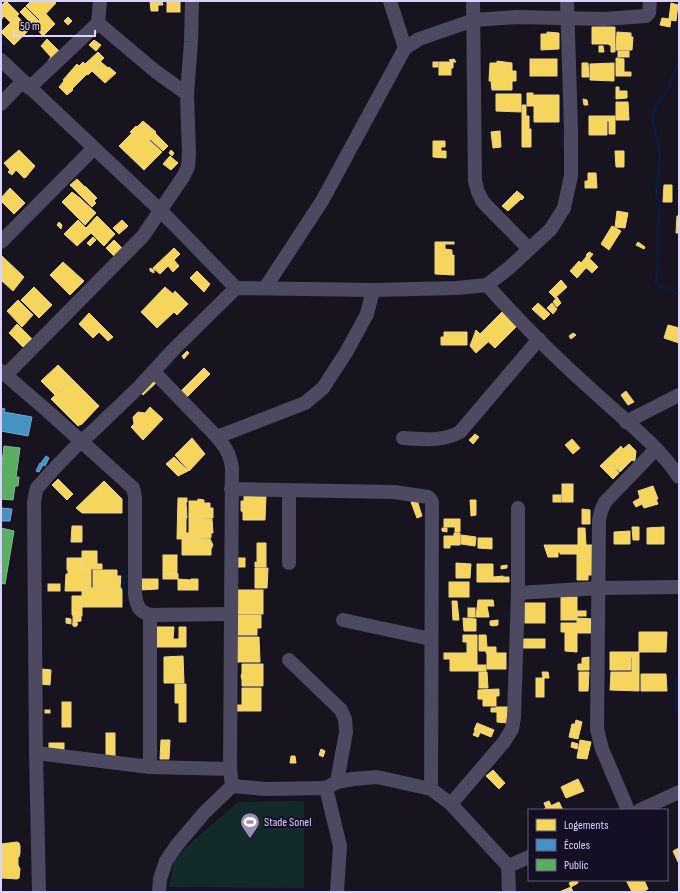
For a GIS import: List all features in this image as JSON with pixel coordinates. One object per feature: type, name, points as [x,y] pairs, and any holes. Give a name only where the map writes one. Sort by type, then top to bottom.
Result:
[{"type":"street","points":[[1,104],[98,23],[100,1]]},
{"type":"street","points":[[192,1],[191,42],[187,94],[190,154],[188,167],[183,177],[143,236],[3,373],[51,414],[132,488],[135,496],[135,594],[137,606],[143,613],[150,615],[231,614]]},
{"type":"street","points":[[390,1],[405,48]]},
{"type":"street","points":[[473,1],[475,181],[483,202],[529,249]]},
{"type":"street","points":[[39,892],[36,753],[34,496],[37,488],[80,442],[104,422],[154,372],[174,349],[236,288],[373,290],[457,288],[487,285],[510,267],[551,229],[564,208],[571,176],[567,1]]},
{"type":"street","points":[[265,288],[322,201],[405,48],[419,39],[474,20],[517,17],[604,19],[646,16],[649,13],[650,1]]},
{"type":"street","points":[[98,23],[155,71],[187,94]]},
{"type":"street","points":[[1,60],[161,211],[236,288]]},
{"type":"street","points":[[1,242],[94,148]]},
{"type":"street","points":[[487,285],[539,339],[626,422],[656,448],[679,477]]},
{"type":"street","points":[[217,437],[305,403],[323,388],[347,351],[367,314],[373,290]]},
{"type":"street","points":[[403,438],[439,439],[451,437],[460,432],[539,339]]},
{"type":"street","points":[[154,372],[217,437],[226,448],[230,459],[230,768],[232,786]]},
{"type":"street","points":[[626,422],[679,395]]},
{"type":"street","points":[[628,809],[602,748],[597,729],[600,588],[599,520],[605,502],[656,448]]},
{"type":"street","points":[[231,489],[394,492],[428,497],[431,500],[431,789]]},
{"type":"street","points":[[289,490],[289,563]]},
{"type":"street","points":[[451,804],[504,742],[512,729],[514,717],[518,593],[518,508]]},
{"type":"street","points":[[518,593],[600,588],[679,587]]},
{"type":"street","points":[[150,615],[150,767]]},
{"type":"street","points":[[343,620],[431,639]]},
{"type":"street","points":[[289,660],[341,710],[345,719],[346,732],[331,785],[340,846],[338,892]]},
{"type":"street","points":[[36,753],[150,767],[230,768]]},
{"type":"street","points":[[159,892],[160,879],[166,861],[177,845],[204,813],[232,786],[266,789],[331,785],[353,779],[377,777],[431,789],[451,804],[508,866],[509,892]]},
{"type":"street","points":[[642,809],[679,792]]},
{"type":"street","points":[[508,866],[528,857]]},
{"type":"green space","name":"Stade Sonel","points":[[304,801],[304,888],[169,887],[174,861],[186,847],[238,802]]},
{"type":"building: Logements","points":[[6,1],[19,14],[10,22],[4,16],[1,20],[1,6]]},
{"type":"building: Logements","points":[[31,1],[54,1],[56,3],[40,20],[26,6]]},
{"type":"building: Logements","points":[[150,1],[162,1],[163,5],[158,5],[158,11],[151,11]]},
{"type":"building: Logements","points":[[167,1],[180,1],[180,12],[167,12]]},
{"type":"building: Logements","points":[[671,3],[678,5],[676,21],[671,20],[670,27],[660,25],[662,18],[669,19]]},
{"type":"building: Logements","points":[[25,7],[39,21],[34,26],[20,12]]},
{"type":"building: Logements","points":[[46,14],[55,24],[43,36],[34,26]]},
{"type":"building: Logements","points":[[17,16],[30,29],[14,45],[1,32]]},
{"type":"building: Logements","points":[[68,17],[72,21],[68,25],[64,21]]},
{"type":"building: Logements","points":[[592,27],[615,27],[615,52],[611,52],[611,45],[609,44],[592,44]]},
{"type":"building: Logements","points":[[547,32],[559,33],[559,49],[541,50],[541,34],[547,34]]},
{"type":"building: Logements","points":[[617,32],[631,33],[631,37],[633,37],[632,50],[616,50]]},
{"type":"building: Logements","points":[[47,39],[61,53],[51,64],[48,61],[51,57],[41,46]]},
{"type":"building: Logements","points":[[94,40],[101,45],[96,51],[89,45]]},
{"type":"building: Logements","points":[[599,46],[603,46],[604,52],[599,52]]},
{"type":"building: Logements","points":[[618,51],[629,51],[629,57],[618,57]]},
{"type":"building: Logements","points":[[98,52],[104,58],[92,70],[101,62],[116,73],[105,83],[92,71],[88,75],[87,74],[67,95],[59,87],[64,81],[63,80],[77,64],[79,66],[83,62],[85,64]]},
{"type":"building: Logements","points":[[616,58],[624,59],[624,72],[631,72],[631,76],[616,76]]},
{"type":"building: Logements","points":[[454,59],[456,62],[453,62],[453,68],[451,68],[451,62],[449,60]]},
{"type":"building: Logements","points":[[530,59],[557,59],[557,76],[530,76]]},
{"type":"building: Logements","points":[[497,61],[512,63],[512,71],[516,71],[516,81],[512,81],[512,90],[492,90],[491,81],[489,81],[490,63],[497,63]]},
{"type":"building: Logements","points":[[433,62],[438,62],[438,67],[433,67]]},
{"type":"building: Logements","points":[[439,62],[451,62],[451,75],[439,75]]},
{"type":"building: Logements","points":[[582,63],[588,63],[589,77],[582,77]]},
{"type":"building: Logements","points":[[614,63],[614,81],[590,80],[590,64]]},
{"type":"building: Logements","points":[[616,87],[619,87],[619,91],[627,91],[627,98],[616,99]]},
{"type":"building: Logements","points":[[527,93],[533,93],[533,95],[559,95],[559,122],[534,122],[534,106],[527,106]]},
{"type":"building: Logements","points":[[496,94],[521,94],[521,112],[496,111]]},
{"type":"building: Logements","points":[[583,99],[587,100],[588,105],[584,105]]},
{"type":"building: Logements","points":[[616,102],[628,102],[629,120],[616,120]]},
{"type":"building: Logements","points":[[522,105],[526,105],[526,116],[529,116],[531,147],[522,147]]},
{"type":"building: Logements","points":[[589,116],[615,116],[615,134],[609,134],[609,121],[607,121],[607,135],[589,135]]},
{"type":"building: Logements","points":[[143,121],[156,132],[155,133],[168,146],[163,151],[150,139],[149,140],[162,152],[144,170],[119,146],[132,133],[130,132]]},
{"type":"building: Logements","points":[[500,131],[501,147],[493,148],[491,132]]},
{"type":"building: Logements","points":[[433,141],[445,141],[445,147],[441,147],[441,151],[446,151],[446,158],[433,157]]},
{"type":"building: Logements","points":[[19,150],[35,166],[24,178],[16,170],[12,175],[8,172],[10,170],[4,163]]},
{"type":"building: Logements","points":[[171,150],[174,153],[172,156],[169,153]]},
{"type":"building: Logements","points":[[615,151],[624,151],[624,167],[616,167]]},
{"type":"building: Logements","points":[[170,156],[178,163],[171,170],[163,164]]},
{"type":"building: Logements","points":[[588,173],[596,173],[597,188],[585,188],[585,181],[588,181]]},
{"type":"building: Logements","points":[[77,179],[97,198],[94,201],[96,203],[92,207],[70,185]]},
{"type":"building: Logements","points":[[664,185],[672,185],[672,202],[663,202]]},
{"type":"building: Logements","points":[[10,188],[25,203],[14,214],[1,201],[1,198]]},
{"type":"building: Logements","points":[[517,191],[524,197],[508,211],[502,206]]},
{"type":"building: Logements","points":[[72,192],[96,213],[85,225],[62,202]]},
{"type":"building: Logements","points":[[617,211],[628,213],[625,228],[615,227]]},
{"type":"building: Logements","points":[[97,216],[115,234],[104,246],[86,228]]},
{"type":"building: Logements","points":[[677,216],[679,216],[679,233],[676,233]]},
{"type":"building: Logements","points":[[78,220],[91,233],[77,246],[64,234]]},
{"type":"building: Logements","points":[[122,220],[128,226],[119,234],[113,228]]},
{"type":"building: Logements","points":[[59,222],[62,225],[61,229],[57,225]]},
{"type":"building: Logements","points":[[612,226],[621,231],[609,250],[601,244]]},
{"type":"building: Logements","points":[[93,237],[96,240],[90,246],[87,243]]},
{"type":"building: Logements","points":[[114,240],[122,248],[114,256],[106,248]]},
{"type":"building: Logements","points":[[435,242],[445,242],[445,249],[452,250],[452,255],[454,255],[454,275],[435,274]]},
{"type":"building: Logements","points":[[445,242],[454,242],[454,244],[445,244]]},
{"type":"building: Logements","points":[[638,242],[645,247],[644,249],[636,245]]},
{"type":"building: Logements","points":[[174,248],[180,254],[174,260],[179,266],[173,272],[168,266],[160,274],[153,268]]},
{"type":"building: Logements","points":[[589,252],[593,254],[590,258],[586,255]]},
{"type":"building: Logements","points":[[2,256],[24,277],[13,291],[1,280]]},
{"type":"building: Logements","points":[[587,256],[598,267],[592,273],[581,263]]},
{"type":"building: Logements","points":[[579,261],[586,268],[577,278],[570,271]]},
{"type":"building: Logements","points":[[63,262],[84,281],[70,295],[50,275]]},
{"type":"building: Logements","points":[[150,268],[154,270],[154,273],[150,271]]},
{"type":"building: Logements","points":[[197,271],[210,284],[204,292],[190,278]]},
{"type":"building: Logements","points":[[561,280],[567,287],[555,298],[549,292]]},
{"type":"building: Logements","points":[[34,287],[52,305],[39,318],[21,300]]},
{"type":"building: Logements","points":[[165,287],[173,294],[175,291],[188,304],[177,315],[174,312],[157,328],[141,312]]},
{"type":"building: Logements","points":[[557,297],[561,303],[557,307],[553,302]]},
{"type":"building: Logements","points":[[18,300],[33,315],[22,327],[7,311]]},
{"type":"building: Logements","points":[[538,303],[550,314],[544,320],[532,309]]},
{"type":"building: Logements","points":[[552,303],[557,309],[553,314],[547,308]]},
{"type":"building: Logements","points":[[503,311],[518,325],[495,348],[480,334]]},
{"type":"building: Logements","points":[[89,313],[113,337],[108,341],[99,332],[93,338],[79,324]]},
{"type":"building: Logements","points":[[17,324],[32,339],[23,347],[9,333]]},
{"type":"building: Logements","points":[[668,325],[679,328],[679,343],[664,338]]},
{"type":"building: Logements","points":[[476,330],[488,342],[476,353],[470,346]]},
{"type":"building: Logements","points":[[444,332],[467,332],[467,345],[441,345],[441,337],[444,337]]},
{"type":"building: Logements","points":[[573,333],[576,335],[571,339],[569,336]]},
{"type":"building: Logements","points":[[187,351],[189,353],[184,359],[182,356]]},
{"type":"building: Logements","points":[[58,365],[72,379],[55,395],[41,381]]},
{"type":"building: Logements","points":[[204,368],[210,374],[187,397],[181,391]]},
{"type":"building: Logements","points":[[72,379],[99,406],[81,425],[78,426],[51,399]]},
{"type":"building: Logements","points":[[154,379],[157,382],[143,395],[140,392]]},
{"type":"building: Logements","points":[[626,391],[634,402],[628,405],[621,395]]},
{"type":"building: Logements","points":[[150,407],[163,419],[143,440],[131,427],[134,424],[133,417],[138,412],[145,413]]},
{"type":"building: Logements","points":[[475,434],[479,437],[473,444],[469,440]]},
{"type":"building: Logements","points":[[192,438],[205,454],[189,471],[175,455]]},
{"type":"building: Logements","points":[[572,439],[580,448],[573,454],[565,445]]},
{"type":"building: Logements","points":[[629,444],[636,451],[635,460],[632,460],[620,472],[614,467],[616,465],[613,466],[619,473],[613,479],[600,466],[621,446],[623,449]]},
{"type":"building: Logements","points":[[174,457],[188,471],[178,476],[166,464]]},
{"type":"building: Logements","points":[[58,479],[73,494],[67,500],[52,485]]},
{"type":"building: Logements","points":[[104,481],[122,499],[122,513],[82,513],[76,508]]},
{"type":"building: Logements","points":[[562,484],[573,484],[573,502],[562,502]]},
{"type":"building: Logements","points":[[653,486],[658,499],[656,499],[658,504],[644,508],[642,504],[636,507],[633,502],[640,498],[638,491]]},
{"type":"building: Logements","points":[[244,494],[266,495],[265,520],[243,520],[241,501],[244,501]]},
{"type":"building: Logements","points":[[553,495],[561,495],[561,502],[553,502]]},
{"type":"building: Logements","points":[[178,498],[187,498],[186,533],[189,533],[189,518],[212,519],[213,533],[211,533],[211,538],[177,539]]},
{"type":"building: Logements","points":[[198,499],[204,500],[204,503],[210,503],[210,508],[213,508],[213,518],[189,518],[189,501],[198,501]]},
{"type":"building: Logements","points":[[417,500],[422,516],[417,518],[411,502]]},
{"type":"building: Logements","points":[[470,500],[476,500],[476,515],[471,516]]},
{"type":"building: Logements","points":[[582,509],[590,510],[590,524],[582,524]]},
{"type":"building: Logements","points":[[444,519],[460,519],[460,532],[455,532],[455,527],[444,527]]},
{"type":"building: Logements","points":[[72,526],[82,526],[82,542],[71,542]]},
{"type":"building: Logements","points":[[632,527],[639,527],[639,540],[633,540]]},
{"type":"building: Logements","points":[[664,527],[664,544],[647,544],[647,528]]},
{"type":"building: Logements","points":[[442,528],[447,528],[447,532],[442,531]]},
{"type":"building: Logements","points":[[578,528],[585,528],[586,545],[593,545],[593,555],[589,555],[589,558],[577,559],[577,554],[560,554],[560,552],[558,552],[558,557],[548,557],[544,545],[578,545]]},
{"type":"building: Logements","points":[[630,531],[630,544],[614,544],[614,532]]},
{"type":"building: Logements","points":[[454,533],[460,533],[460,545],[450,545],[450,548],[444,548],[444,536],[454,536]]},
{"type":"building: Logements","points":[[461,535],[476,537],[475,546],[461,544]]},
{"type":"building: Logements","points":[[478,538],[492,538],[492,549],[478,548]]},
{"type":"building: Logements","points":[[182,539],[210,539],[213,545],[211,555],[182,555]]},
{"type":"building: Logements","points":[[257,543],[266,543],[266,567],[255,567],[255,562],[258,562]]},
{"type":"building: Logements","points":[[82,551],[97,551],[97,564],[102,564],[102,569],[82,569]]},
{"type":"building: Logements","points":[[163,555],[177,555],[177,574],[163,574]]},
{"type":"building: Logements","points":[[589,555],[593,555],[593,575],[588,575],[588,580],[577,580],[577,559],[589,558]]},
{"type":"building: Logements","points":[[67,558],[82,558],[82,569],[91,569],[91,588],[82,588],[82,591],[65,591],[66,574],[68,574]]},
{"type":"building: Logements","points":[[237,558],[245,558],[245,567],[237,567]]},
{"type":"building: Logements","points":[[456,563],[471,564],[470,578],[456,578]]},
{"type":"building: Logements","points":[[477,564],[493,564],[493,577],[503,576],[504,582],[477,582]]},
{"type":"building: Logements","points":[[507,565],[507,568],[501,569],[501,566]]},
{"type":"building: Logements","points":[[255,568],[268,568],[267,588],[255,588]]},
{"type":"building: Logements","points":[[93,570],[117,570],[117,576],[121,576],[120,588],[93,588]]},
{"type":"building: Logements","points":[[163,574],[178,574],[178,579],[163,579]]},
{"type":"building: Logements","points":[[503,577],[509,577],[509,582],[504,582]]},
{"type":"building: Logements","points":[[140,579],[158,579],[158,589],[140,590]]},
{"type":"building: Logements","points":[[178,579],[198,579],[198,590],[178,590]]},
{"type":"building: Logements","points":[[449,582],[469,582],[469,597],[449,597]]},
{"type":"building: Logements","points":[[48,584],[60,584],[60,591],[48,591]]},
{"type":"building: Logements","points":[[82,588],[122,588],[122,607],[82,607]]},
{"type":"building: Logements","points":[[238,590],[263,590],[263,614],[238,614]]},
{"type":"building: Logements","points":[[72,596],[82,596],[82,616],[72,615]]},
{"type":"building: Logements","points":[[561,597],[577,597],[577,620],[561,620]]},
{"type":"building: Logements","points":[[478,600],[493,600],[494,606],[487,606],[489,617],[476,617]]},
{"type":"building: Logements","points":[[452,601],[457,601],[459,620],[453,620]]},
{"type":"building: Logements","points":[[525,603],[545,603],[545,623],[525,623]]},
{"type":"building: Logements","points":[[468,608],[475,608],[475,617],[468,617]]},
{"type":"building: Logements","points":[[577,611],[586,611],[586,616],[577,616]]},
{"type":"building: Logements","points":[[73,615],[81,616],[81,621],[73,622]]},
{"type":"building: Logements","points":[[238,615],[261,615],[261,628],[257,628],[257,635],[238,635]]},
{"type":"building: Logements","points":[[66,618],[71,619],[71,624],[66,623]]},
{"type":"building: Logements","points":[[463,618],[476,619],[476,631],[464,631]]},
{"type":"building: Logements","points":[[577,618],[593,619],[593,633],[577,633],[577,652],[565,651],[565,632],[561,632],[561,623],[577,623]]},
{"type":"building: Logements","points":[[498,620],[498,625],[490,625],[490,621]]},
{"type":"building: Logements","points":[[73,622],[77,622],[77,626],[73,626]]},
{"type":"building: Logements","points":[[157,627],[174,627],[173,639],[179,639],[179,627],[186,627],[186,647],[157,647]]},
{"type":"building: Logements","points":[[639,632],[667,632],[666,652],[639,652]]},
{"type":"building: Logements","points":[[463,635],[477,635],[477,671],[450,671],[450,653],[467,653],[467,642],[463,642]]},
{"type":"building: Logements","points":[[479,635],[486,635],[487,647],[496,647],[496,653],[479,651]]},
{"type":"building: Logements","points":[[237,637],[259,637],[260,662],[237,662]]},
{"type":"building: Logements","points":[[522,639],[545,639],[545,648],[522,648]]},
{"type":"building: Logements","points":[[610,652],[639,652],[639,691],[610,690],[611,672],[632,672],[632,657],[631,670],[610,670]]},
{"type":"building: Logements","points":[[444,653],[450,653],[450,659],[444,659]]},
{"type":"building: Logements","points":[[487,653],[506,653],[506,669],[487,669]]},
{"type":"building: Logements","points":[[183,656],[184,683],[164,683],[164,657]]},
{"type":"building: Logements","points":[[589,657],[589,670],[578,670],[578,664],[582,664],[582,658]]},
{"type":"building: Logements","points":[[242,664],[263,664],[263,686],[242,686]]},
{"type":"building: Logements","points":[[477,665],[486,665],[486,671],[477,671]]},
{"type":"building: Logements","points":[[42,669],[51,670],[50,685],[41,684]]},
{"type":"building: Logements","points":[[479,672],[487,672],[488,688],[479,688]]},
{"type":"building: Logements","points":[[542,672],[548,672],[549,678],[543,678]]},
{"type":"building: Logements","points":[[579,672],[589,672],[588,691],[579,691]]},
{"type":"building: Logements","points":[[641,674],[666,674],[667,691],[641,691]]},
{"type":"building: Logements","points":[[536,678],[544,678],[544,697],[536,697]]},
{"type":"building: Logements","points":[[175,684],[186,684],[186,722],[179,722],[179,703],[175,703]]},
{"type":"building: Logements","points":[[242,688],[261,688],[261,711],[237,711],[237,705],[242,705]]},
{"type":"building: Logements","points":[[499,689],[499,696],[496,696],[496,706],[483,706],[483,699],[478,699],[478,690]]},
{"type":"building: Logements","points":[[62,702],[71,702],[71,727],[62,727]]},
{"type":"building: Logements","points":[[508,707],[508,723],[497,722],[497,712],[491,712],[491,708]]},
{"type":"building: Logements","points":[[45,710],[50,710],[50,713],[45,713]]},
{"type":"building: Logements","points":[[576,720],[582,722],[578,739],[569,737],[572,724],[575,724]]},
{"type":"building: Logements","points":[[477,723],[494,730],[491,737],[474,730]]},
{"type":"building: Logements","points":[[475,731],[480,733],[478,737],[473,735]]},
{"type":"building: Logements","points":[[106,733],[115,733],[115,759],[106,759]]},
{"type":"building: Logements","points":[[161,740],[170,740],[169,759],[160,759]]},
{"type":"building: Logements","points":[[580,740],[591,742],[587,759],[577,758]]},
{"type":"building: Logements","points":[[572,742],[578,744],[577,749],[571,747]]},
{"type":"building: Logements","points":[[49,743],[64,743],[64,752],[49,752]]},
{"type":"building: Logements","points":[[321,749],[325,751],[323,757],[319,755]]},
{"type":"building: Logements","points":[[291,756],[295,756],[296,763],[290,763]]},
{"type":"building: Logements","points":[[493,770],[505,783],[499,789],[486,776]]},
{"type":"building: Logements","points":[[578,779],[584,791],[566,798],[561,787]]},
{"type":"building: Logements","points":[[549,801],[551,805],[546,808],[544,803]]},
{"type":"building: Logements","points":[[559,802],[562,809],[544,809]]},
{"type":"building: Logements","points":[[17,842],[20,846],[20,853],[18,857],[18,865],[20,869],[19,878],[2,878],[1,880],[1,844]]},
{"type":"building: Logements","points":[[679,848],[679,862],[678,862],[673,851]]},
{"type":"building: Logements","points":[[577,881],[578,883],[571,887],[569,883]]},
{"type":"building: Logements","points":[[626,881],[644,881],[648,889],[642,892],[632,892]]},
{"type":"building: Logements","points":[[571,887],[573,892],[559,892]]},
{"type":"building: Écoles","points":[[1,408],[5,409],[4,412],[32,417],[28,436],[1,431]]},
{"type":"building: Écoles","points":[[46,456],[49,458],[45,466],[41,463]]},
{"type":"building: Écoles","points":[[40,463],[43,465],[39,472],[36,471]]},
{"type":"building: Écoles","points":[[1,508],[12,509],[10,521],[1,521]]},
{"type":"building: Public","points":[[4,446],[20,448],[16,477],[19,477],[18,486],[15,486],[13,500],[1,499],[1,471]]},
{"type":"building: Public","points":[[1,528],[14,531],[5,584],[1,583]]},
{"type":"waterway","points":[[1,39],[9,47]]},
{"type":"waterway","points":[[679,60],[667,92],[657,104],[653,113],[653,121],[660,156],[656,195],[660,211],[658,225],[658,261],[656,282],[660,286],[679,294]]},
{"type":"waterway","points":[[563,102],[563,122]]},
{"type":"waterway","points":[[563,130],[563,147]]},
{"type":"waterway","points":[[158,355],[165,348]]},
{"type":"waterway","points":[[165,377],[167,368],[173,362]]},
{"type":"waterway","points":[[96,419],[103,412]]},
{"type":"waterway","points":[[123,570],[123,588]]},
{"type":"waterway","points":[[676,678],[676,712]]},
{"type":"place","name":"Stade Sonel","points":[[250,839]]}]
